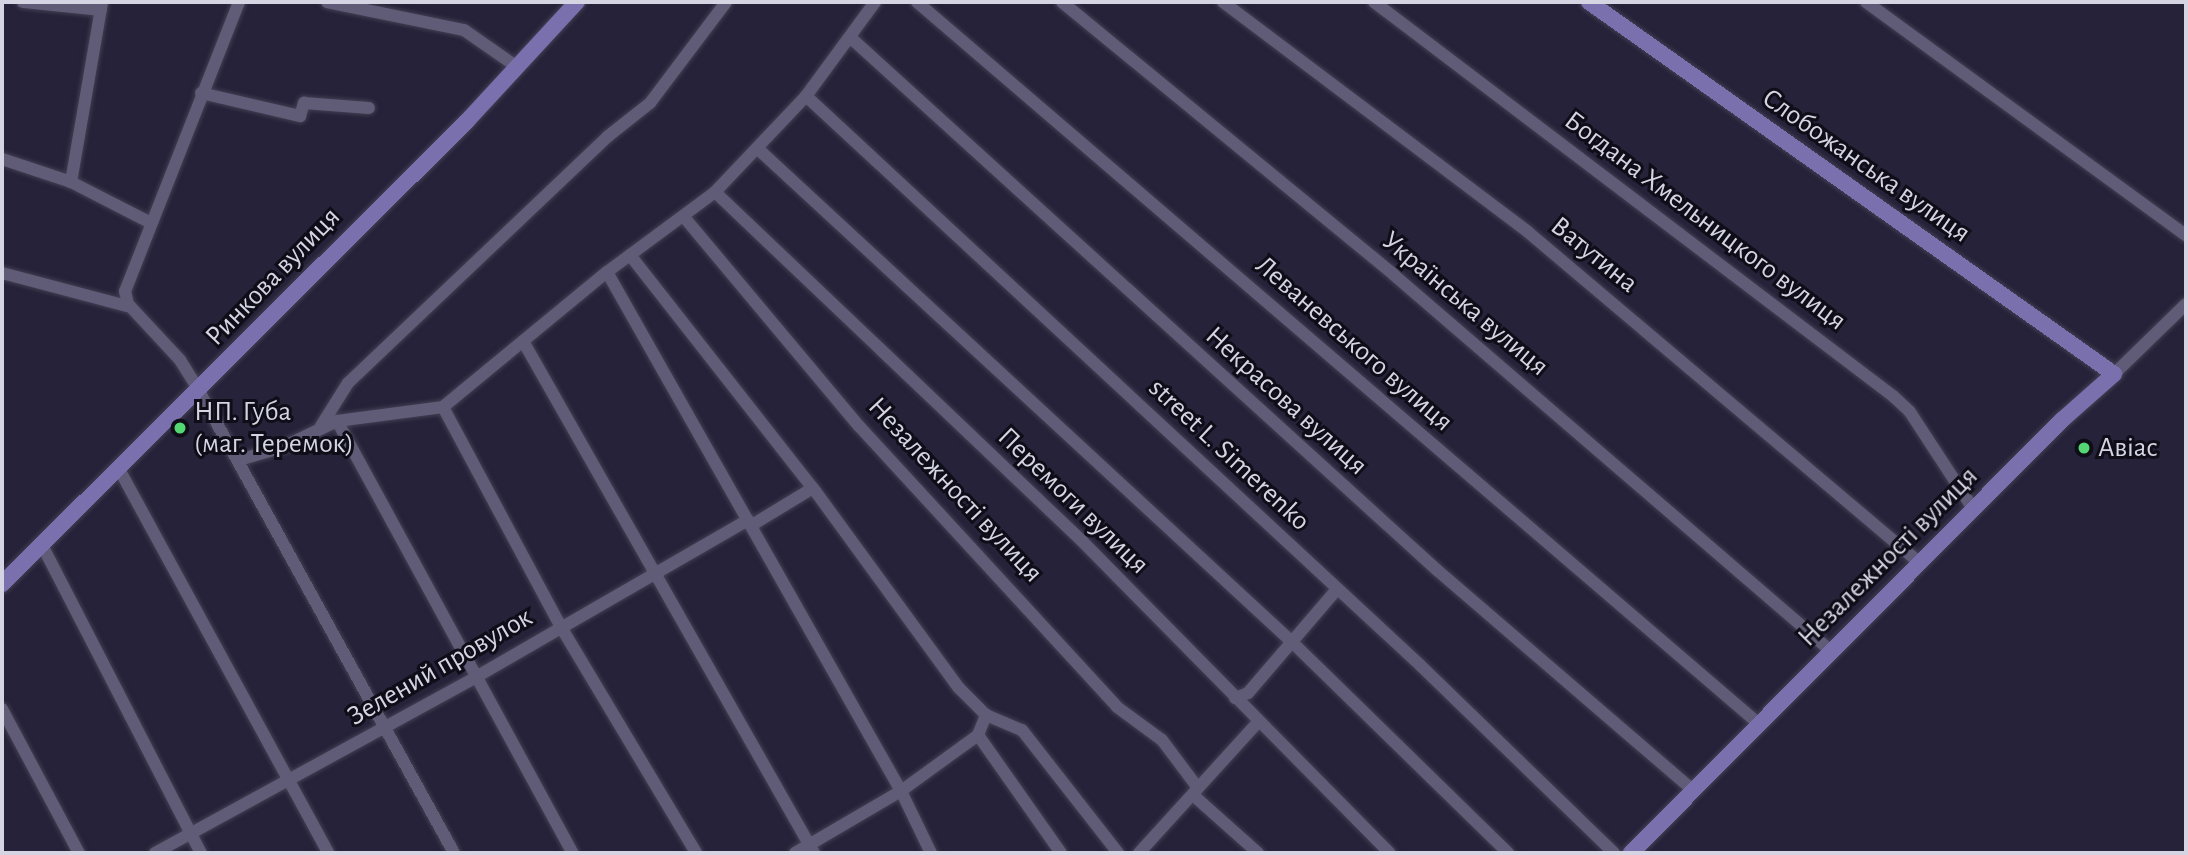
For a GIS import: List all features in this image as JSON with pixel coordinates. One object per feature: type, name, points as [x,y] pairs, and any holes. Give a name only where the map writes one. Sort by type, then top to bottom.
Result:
[{"type":"main road","name":"Ринкова вулиця","points":[[2,584],[43,547],[199,391],[578,2]]},
{"type":"main road","name":"Слобожанська вулиця","points":[[1589,2],[2114,374]]},
{"type":"main road","name":"Незалежності вулиця","points":[[1631,853],[1758,723],[2114,374]]},
{"type":"street","points":[[23,2],[101,6],[71,182]]},
{"type":"street","points":[[239,2],[149,222],[125,291],[131,307],[180,360],[199,391],[454,853]]},
{"type":"street","points":[[327,2],[464,30],[517,67]]},
{"type":"street","points":[[239,460],[283,446],[326,424],[348,383],[607,137],[650,103],[726,2]]},
{"type":"street","points":[[314,429],[337,421],[443,407],[607,272],[715,192],[806,96],[852,38],[876,2]]},
{"type":"street","name":"Леваневського вулиця","points":[[917,2],[1758,723]]},
{"type":"street","name":"Українська вулиця","points":[[1062,2],[1394,275],[1831,651]]},
{"type":"street","name":"Ватутина","points":[[1223,2],[1528,232],[1921,564]]},
{"type":"street","name":"Богдана Хмельницкого вулиця","points":[[1374,2],[1893,396],[1910,412],[1974,510]]},
{"type":"street","points":[[1866,2],[2186,235]]},
{"type":"street","name":"Некрасова вулиця","points":[[852,38],[1324,469],[1693,792]]},
{"type":"street","points":[[201,93],[300,116],[304,103],[369,108]]},
{"type":"street","name":"street L. Simerenko","points":[[806,96],[1337,589],[1614,853]]},
{"type":"street","points":[[757,148],[1293,643],[1508,853]]},
{"type":"street","points":[[2,159],[71,182],[149,222]]},
{"type":"street","name":"Перемоги вулиця","points":[[715,192],[1082,541],[1390,853]]},
{"type":"street","name":"Незалежності вулиця","points":[[684,217],[859,426],[1117,707],[1162,740],[1196,792],[1258,853]]},
{"type":"street","points":[[630,255],[813,488],[959,688],[986,716],[1022,730],[1040,749],[1118,853]]},
{"type":"street","points":[[607,272],[901,791],[931,853]]},
{"type":"street","points":[[2,273],[131,307]]},
{"type":"street","name":"Незалежності вулиця","points":[[2114,374],[2186,304]]},
{"type":"street","points":[[523,341],[812,849]]},
{"type":"street","points":[[443,407],[561,627],[696,853]]},
{"type":"street","points":[[337,421],[573,853]]},
{"type":"street","points":[[119,469],[328,853]]},
{"type":"street","name":"Зелений провулок","points":[[155,853],[813,488]]},
{"type":"street","points":[[43,547],[201,853]]},
{"type":"street","points":[[1235,698],[1248,694],[1337,589]]},
{"type":"street","points":[[540,640],[549,624],[548,602]]},
{"type":"street","points":[[574,649],[573,630],[584,615]]},
{"type":"street","points":[[2,709],[79,853]]},
{"type":"street","points":[[795,853],[812,849],[901,791],[978,735],[986,716]]},
{"type":"street","points":[[1139,853],[1258,722]]},
{"type":"street","points":[[978,735],[1061,853]]},
{"type":"place","name":"НП. Губа (маг. Теремок)","points":[[180,428]]},
{"type":"place","name":"Авіас","points":[[2084,448]]}]
